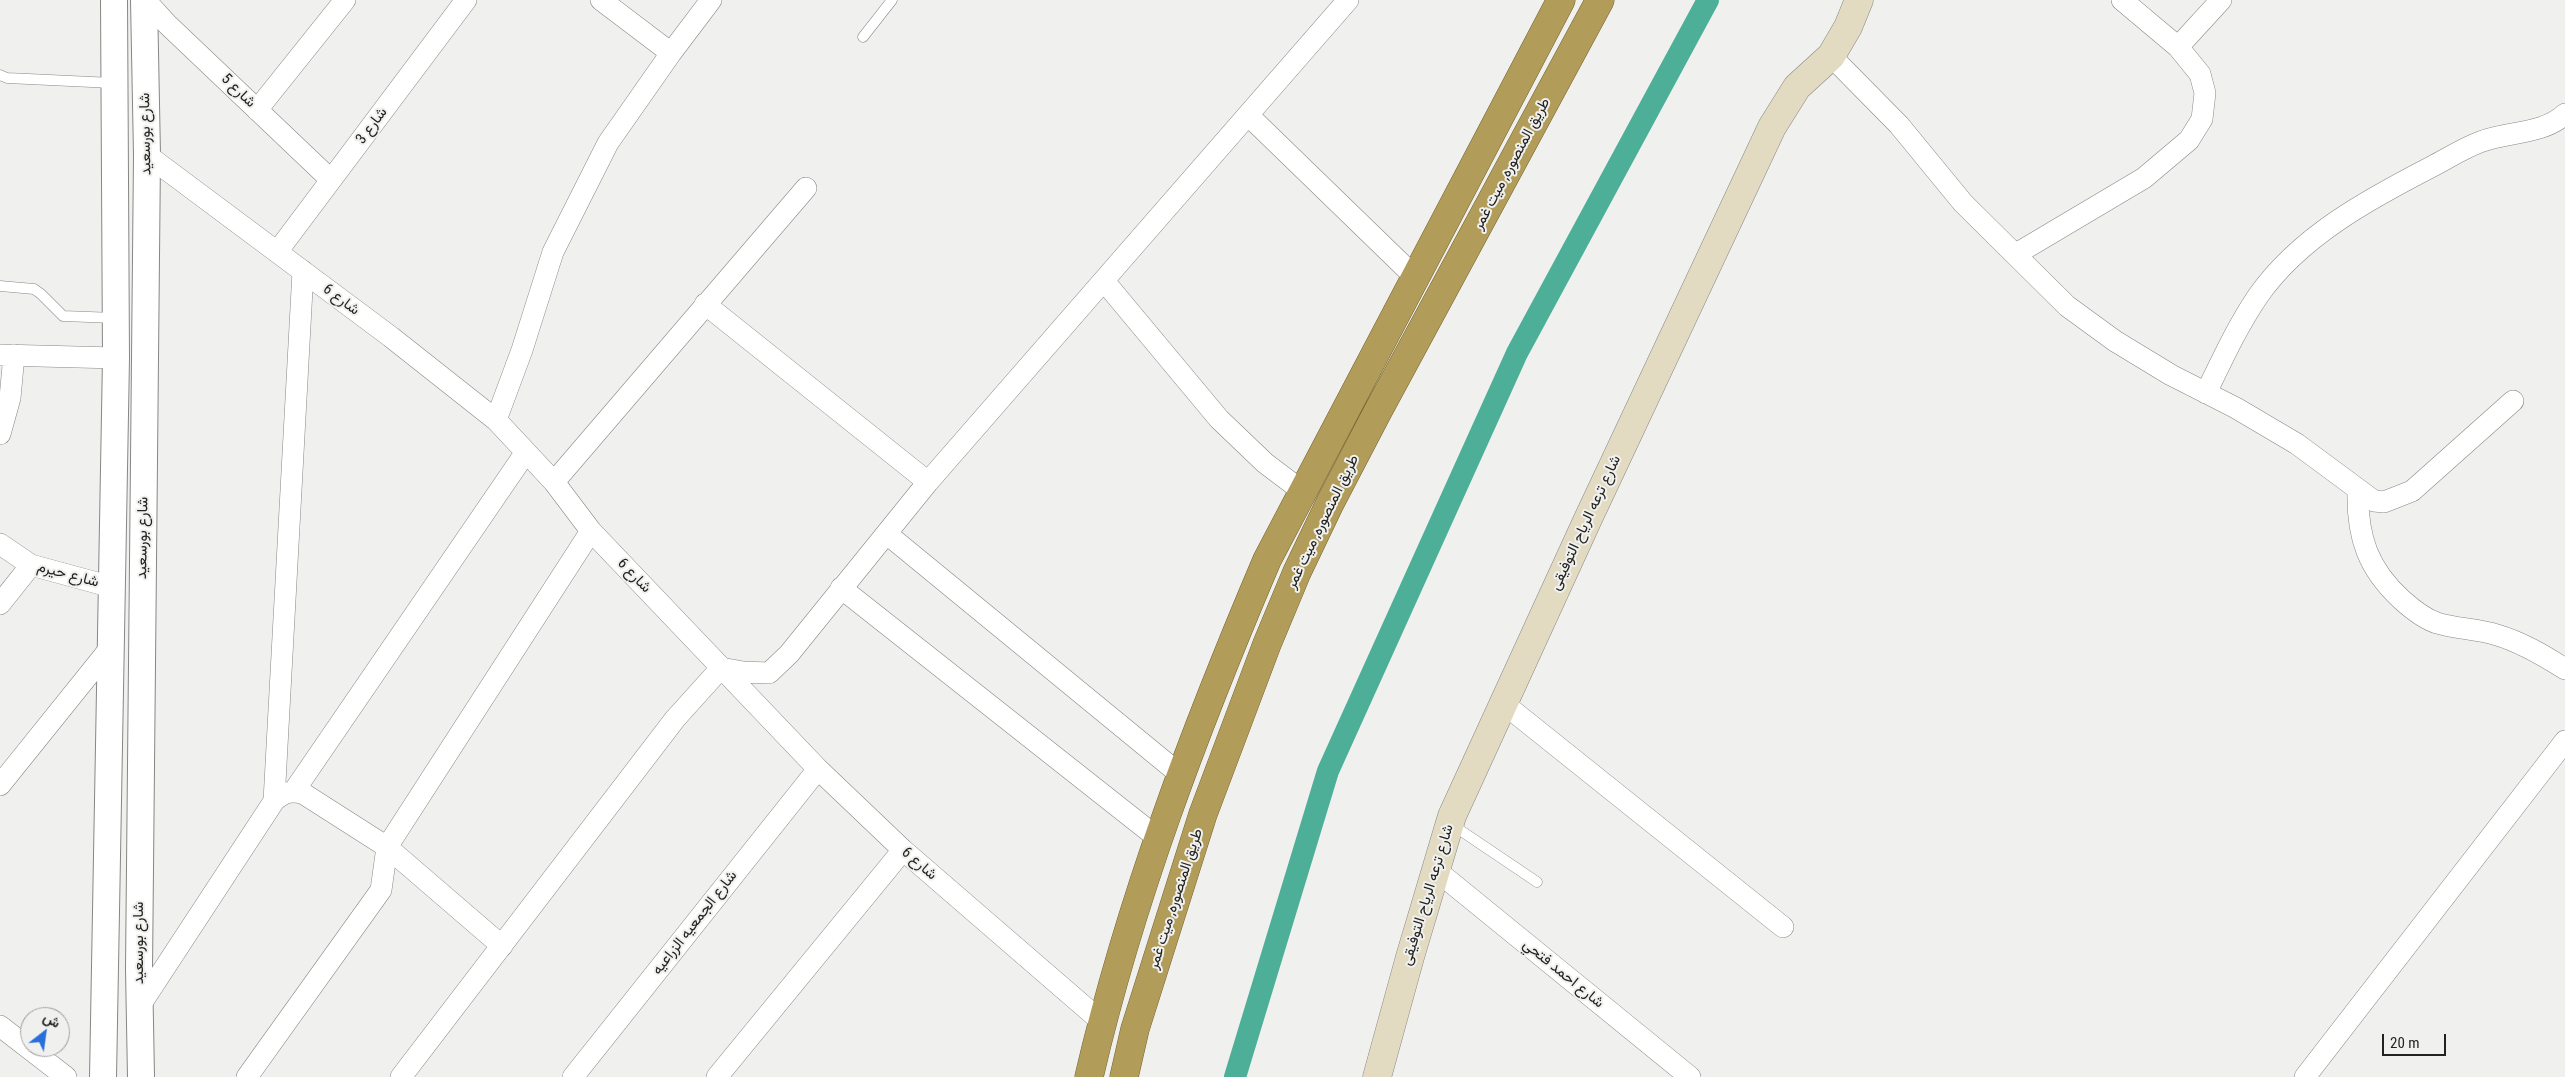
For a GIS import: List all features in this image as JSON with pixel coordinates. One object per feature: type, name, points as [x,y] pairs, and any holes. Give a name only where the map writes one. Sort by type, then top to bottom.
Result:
[{"type":"highway","name":"طريق المنصوره, ميت غمر","points":[[1089,1077],[1102,1022],[1158,839],[1255,588],[1302,491],[1416,278],[1560,0]]},
{"type":"highway","name":"طريق المنصوره, ميت غمر","points":[[1124,1077],[1135,1029],[1203,814],[1239,717],[1297,572],[1374,419],[1600,0]]},
{"type":"highway","points":[[1102,1022],[1135,1029]]},
{"type":"main road","name":"شارع ترعه الرياح التوفيقى","points":[[1377,1077],[1410,956],[1450,824],[1503,703],[1772,127],[1797,87],[1831,56],[1848,27],[1859,0]]},
{"type":"street","name":"شارع بورسعيد","points":[[103,1077],[116,358],[114,0]]},
{"type":"street","name":"شارع بورسعيد","points":[[141,1077],[138,968],[147,156],[145,0]]},
{"type":"street","name":"شارع 5","points":[[145,0],[167,24],[331,180]]},
{"type":"street","points":[[257,110],[345,0]]},
{"type":"street","name":"شارع 3","points":[[277,252],[466,0]]},
{"type":"street","points":[[496,420],[522,350],[553,252],[608,143],[671,52],[711,0]]},
{"type":"street","points":[[401,1077],[675,719],[721,668],[743,672],[769,673],[789,654],[928,482],[1348,0]]},
{"type":"street","points":[[2016,254],[2144,178],[2189,140],[2202,119],[2205,93],[2200,74],[2178,47],[2122,0]]},
{"type":"street","points":[[2178,47],[2220,0]]},
{"type":"street","points":[[612,3],[671,52]]},
{"type":"street","points":[[1831,56],[1899,125],[1963,203],[2068,306],[2116,341],[2171,375],[2298,444],[2331,467],[2358,492],[2374,501],[2384,502],[2412,491],[2513,401]]},
{"type":"street","points":[[115,83],[146,83]]},
{"type":"street","points":[[2206,393],[2234,335],[2259,295],[2288,262],[2319,234],[2406,180],[2479,142],[2535,130],[2552,123],[2565,114]]},
{"type":"street","points":[[1248,115],[1416,278]]},
{"type":"street","name":"شارع 6","points":[[147,156],[391,337],[496,420],[554,482],[591,531],[818,770],[903,850],[1102,1022]]},
{"type":"street","points":[[554,482],[806,188]]},
{"type":"street","points":[[274,801],[303,271]]},
{"type":"street","points":[[1104,281],[1219,419],[1264,463],[1302,491]]},
{"type":"street","points":[[705,304],[928,482]]},
{"type":"street","points":[[0,434],[10,398],[7,355],[116,358]]},
{"type":"street","points":[[139,1007],[274,801],[280,796],[294,791],[526,452]]},
{"type":"street","points":[[2358,492],[2358,518],[2363,544],[2373,566],[2386,586],[2411,608],[2435,622],[2495,634],[2517,642],[2565,669]]},
{"type":"street","points":[[247,1077],[381,890],[387,846],[591,531]]},
{"type":"street","points":[[887,534],[1182,776]]},
{"type":"street","name":"شارع حيرم","points":[[0,544],[31,565],[112,586]]},
{"type":"street","points":[[0,604],[31,565]]},
{"type":"street","points":[[841,588],[1158,839]]},
{"type":"street","points":[[0,785],[111,646]]},
{"type":"street","points":[[1503,703],[1783,927]]},
{"type":"street","points":[[2305,1077],[2565,741]]},
{"type":"street","name":"شارع الجمعيه الزراعيه","points":[[573,1077],[818,770]]},
{"type":"street","points":[[294,791],[304,794],[387,846],[502,946]]},
{"type":"street","points":[[717,1077],[903,850]]},
{"type":"street","name":"شارع احمد فتحي","points":[[1436,871],[1690,1077]]},
{"type":"street","points":[[106,968],[138,968]]},
{"type":"street","points":[[0,1026],[66,1077]]},
{"type":"lane","points":[[863,37],[892,0]]},
{"type":"lane","points":[[0,75],[7,78],[115,83]]},
{"type":"lane","points":[[0,286],[34,289],[63,316],[116,318]]},
{"type":"lane","points":[[1450,824],[1537,882]]},
{"type":"waterway","points":[[1235,1077],[1328,771],[1517,353],[1708,0]]}]
